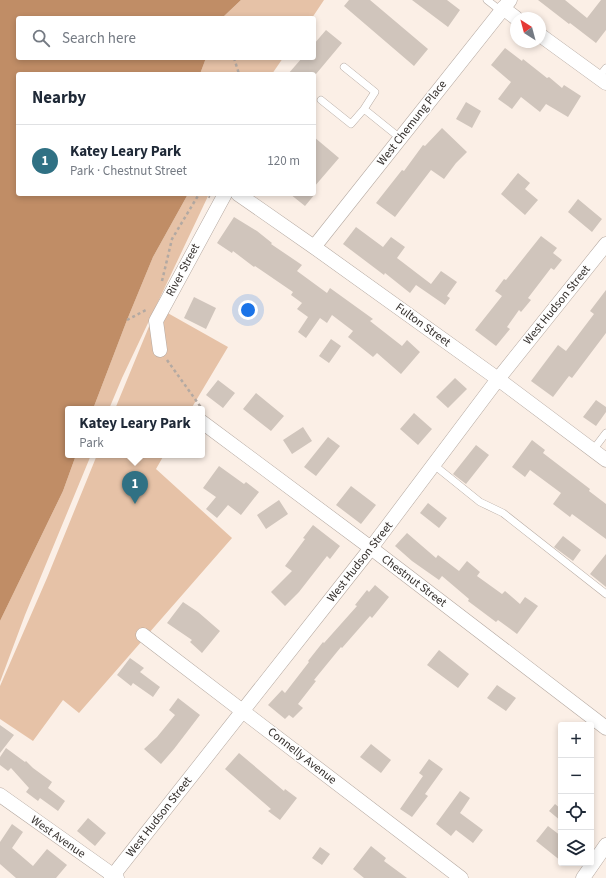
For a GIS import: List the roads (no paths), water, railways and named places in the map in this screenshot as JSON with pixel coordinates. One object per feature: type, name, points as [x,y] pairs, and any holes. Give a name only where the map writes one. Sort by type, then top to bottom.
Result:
[{"type":"street","name":"West Chemung Place","points":[[314,247],[505,6]]},
{"type":"street","points":[[546,39],[604,76]]},
{"type":"street","name":"River Street","points":[[160,350],[156,321],[223,196]]},
{"type":"street","name":"Fulton Street","points":[[241,196],[498,379],[606,460]]},
{"type":"street","name":"West Hudson Street","points":[[114,877],[242,710],[372,548],[498,379],[606,244]]},
{"type":"street","name":"Chestnut Street","points":[[205,424],[372,548],[606,728]]},
{"type":"street","name":"Connelly Avenue","points":[[143,635],[461,878]]},
{"type":"street","name":"West Avenue","points":[[0,795],[114,877]]},
{"type":"street","points":[[583,878],[606,845]]},
{"type":"lane","points":[[487,0],[505,6]]},
{"type":"lane","points":[[320,100],[351,124],[364,109],[375,92],[344,67]]},
{"type":"lane","points":[[364,109],[400,138]]},
{"type":"lane","points":[[593,450],[606,433]]},
{"type":"lane","points":[[434,465],[480,502],[503,513],[606,594]]},
{"type":"place","name":"Katey Leary Park","points":[[135,504]]}]
